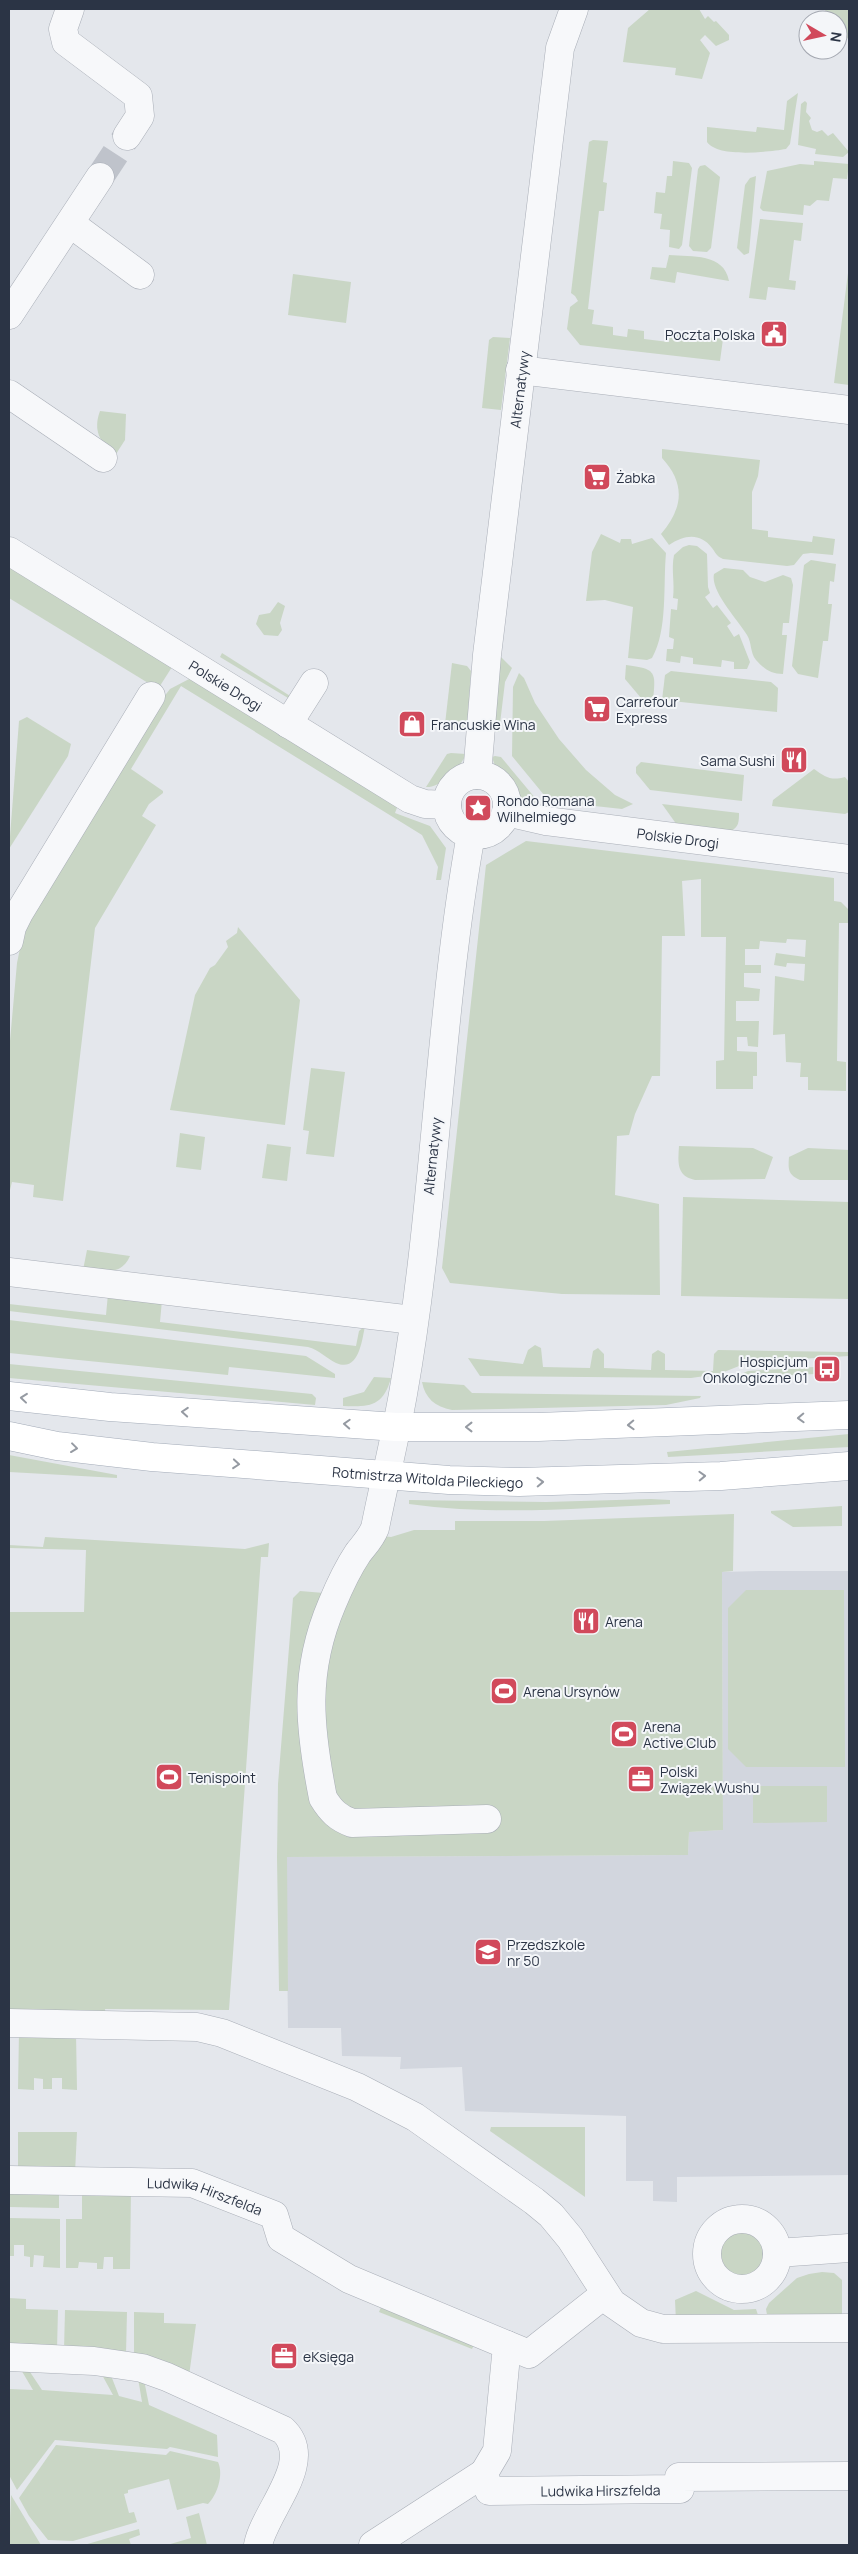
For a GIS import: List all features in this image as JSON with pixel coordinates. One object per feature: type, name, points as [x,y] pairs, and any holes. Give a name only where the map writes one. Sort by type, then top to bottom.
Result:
[{"type":"main road","points":[[9,1396],[110,1407],[396,1427],[548,1427],[849,1415]]},
{"type":"main road","name":"Rotmistrza Witolda Pileckiego","points":[[9,1436],[56,1446],[152,1457],[386,1476],[519,1482],[721,1476],[849,1466]]},
{"type":"street","points":[[70,9],[63,29],[66,42],[138,96],[140,116],[127,136]]},
{"type":"street","name":"Alternatywy","points":[[477,775],[487,655],[560,48],[574,9]]},
{"type":"street","points":[[9,315],[71,224],[100,177]]},
{"type":"street","points":[[71,224],[140,275]]},
{"type":"street","points":[[520,370],[849,410]]},
{"type":"street","points":[[9,394],[103,458]]},
{"type":"street","name":"Polskie Drogi","points":[[9,551],[410,799],[425,804],[447,805]]},
{"type":"street","points":[[288,724],[314,682]]},
{"type":"street","points":[[9,941],[12,927],[19,913],[151,696]]},
{"type":"street","points":[[477,775],[492,779],[500,785],[505,794],[506,812],[497,828],[480,835],[464,832],[452,822],[447,805],[451,789],[457,782],[465,777],[477,775]]},
{"type":"street","name":"Polskie Drogi","points":[[506,812],[546,821],[849,859]]},
{"type":"street","name":"Alternatywy","points":[[472,834],[454,950],[403,1394],[371,1538],[358,1553],[332,1604],[313,1660],[312,1732],[323,1798],[334,1813],[352,1823],[488,1820]]},
{"type":"street","points":[[9,1272],[413,1320]]},
{"type":"street","points":[[9,2023],[197,2027],[222,2033],[357,2087],[415,2117],[551,2215],[570,2238],[612,2303],[641,2323],[663,2329],[849,2328]]},
{"type":"street","name":"Ludwika Hirszfelda","points":[[9,2180],[192,2184],[274,2215],[282,2238],[349,2279],[530,2354],[605,2294]]},
{"type":"street","points":[[777,2252],[849,2248]]},
{"type":"street","points":[[373,2545],[484,2473],[497,2450],[507,2345]]},
{"type":"street","points":[[9,2356],[94,2361],[142,2368],[283,2430],[294,2446],[295,2465],[267,2518],[258,2545]]},
{"type":"street","name":"Ludwika Hirszfelda","points":[[484,2473],[489,2491],[680,2489],[679,2477],[849,2476]]},
{"type":"shaded area","points":[[849,1571],[849,2175],[677,2177],[677,2202],[653,2201],[653,2181],[626,2181],[626,2116],[465,2111],[462,2067],[400,2069],[401,2057],[342,2056],[341,2028],[288,2028],[286,1857],[688,1855],[689,1832],[723,1830],[722,1572]]},
{"type":"green space","points":[[650,9],[699,9],[705,19],[708,16],[714,22],[716,21],[729,35],[729,40],[716,46],[705,35],[700,40],[710,53],[702,79],[675,75],[676,68],[623,62],[628,28]]},
{"type":"green space","points":[[849,9],[849,40],[848,10],[825,10]]},
{"type":"green space","points":[[798,93],[790,144],[786,149],[744,153],[732,152],[713,147],[707,142],[707,127],[756,132],[757,127],[784,130],[787,101]]},
{"type":"green space","points":[[805,101],[807,103],[806,112],[811,118],[809,121],[812,130],[817,132],[822,130],[828,136],[833,133],[849,152],[843,157],[815,154],[816,149],[798,145],[801,104]]},
{"type":"green space","points":[[593,140],[608,141],[603,182],[607,183],[604,211],[599,211],[588,309],[594,310],[592,324],[613,327],[613,335],[627,337],[628,329],[644,331],[644,339],[669,342],[670,333],[723,339],[720,361],[580,345],[567,329],[570,307],[578,301],[571,293],[589,142]]},
{"type":"green space","points":[[673,161],[689,163],[692,168],[682,245],[679,249],[669,247],[670,230],[660,229],[662,214],[654,213],[656,192],[665,193],[667,176],[672,176]]},
{"type":"green space","points":[[814,161],[849,164],[847,179],[833,178],[829,201],[817,200],[810,206],[804,205],[803,215],[763,211],[760,208],[767,171],[800,164],[814,165]]},
{"type":"green space","points":[[705,165],[720,177],[711,248],[707,252],[693,251],[689,246],[698,169],[700,166]]},
{"type":"green space","points":[[756,176],[749,253],[744,255],[737,248],[745,185],[750,178]]},
{"type":"green space","points":[[760,219],[803,223],[801,241],[794,240],[789,280],[796,281],[795,290],[768,287],[766,300],[749,298]]},
{"type":"green space","points":[[669,255],[706,258],[714,261],[721,265],[729,281],[677,272],[675,283],[650,279],[652,267],[666,268]]},
{"type":"green space","points":[[849,265],[849,385],[834,383]]},
{"type":"green space","points":[[293,274],[351,282],[346,323],[288,315]]},
{"type":"green space","points":[[493,337],[510,338],[501,410],[482,408],[489,340]]},
{"type":"green space","points":[[100,411],[126,414],[125,440],[116,454],[105,445],[99,436],[97,424]]},
{"type":"green space","points":[[662,449],[760,460],[758,476],[752,492],[752,529],[768,531],[768,537],[812,542],[813,536],[835,539],[833,555],[803,554],[794,565],[787,566],[723,559],[717,556],[707,543],[697,537],[686,537],[669,545],[661,534],[674,515],[679,496],[675,477],[662,458]]},
{"type":"green space","points":[[601,534],[620,543],[621,539],[631,539],[632,544],[652,538],[666,553],[661,634],[652,658],[647,660],[628,658],[633,607],[605,600],[586,601],[592,552]]},
{"type":"green space","points":[[689,545],[697,546],[707,554],[708,587],[710,593],[705,597],[713,608],[717,605],[731,623],[727,626],[734,637],[739,634],[750,662],[747,669],[734,669],[734,662],[722,660],[721,667],[693,664],[693,658],[681,656],[680,663],[666,661],[667,649],[673,649],[674,639],[669,637],[671,609],[677,610],[678,599],[673,598],[674,555],[683,547]]},
{"type":"green space","points":[[811,560],[836,564],[834,582],[830,581],[828,604],[832,604],[828,641],[823,641],[818,678],[798,674],[792,666],[804,565]]},
{"type":"green space","points":[[9,565],[172,667],[158,689],[9,598]]},
{"type":"green space","points":[[724,568],[743,570],[750,577],[765,582],[783,575],[791,578],[793,585],[789,623],[783,623],[782,635],[787,635],[783,674],[768,670],[756,660],[747,635],[720,597],[716,589],[714,574]]},
{"type":"green space","points":[[278,602],[285,606],[280,623],[282,630],[278,636],[264,635],[256,624],[259,615],[270,613]]},
{"type":"green space","points":[[222,653],[295,699],[293,701],[220,657]]},
{"type":"green space","points":[[499,655],[512,668],[505,682],[499,732],[493,732]]},
{"type":"green space","points":[[452,663],[467,666],[471,671],[467,730],[448,729],[445,724]]},
{"type":"green space","points":[[626,665],[643,668],[652,673],[654,677],[653,700],[641,698],[625,679]]},
{"type":"green space","points":[[671,671],[771,682],[778,688],[777,712],[662,700],[665,675]]},
{"type":"green space","points":[[519,673],[524,678],[535,703],[559,739],[586,770],[615,795],[633,804],[622,809],[549,801],[512,756],[513,687]]},
{"type":"green space","points":[[191,678],[398,805],[395,813],[430,826],[446,848],[441,880],[436,880],[438,867],[422,835],[181,686],[131,769],[163,791],[163,793],[149,804],[142,816],[156,825],[95,928],[63,1201],[33,1197],[34,1185],[12,1182],[9,1194],[9,1052],[17,963],[25,924],[163,698],[170,689]]},
{"type":"green space","points":[[27,717],[71,744],[68,756],[9,849],[19,721]]},
{"type":"green space","points":[[447,754],[466,754],[460,765],[450,776],[438,784],[426,787]]},
{"type":"green space","points":[[492,757],[501,757],[536,799],[535,807],[527,806],[518,796],[509,779],[495,766]]},
{"type":"green space","points":[[641,762],[744,775],[742,801],[650,790],[636,773],[636,767]]},
{"type":"green space","points":[[814,769],[828,778],[845,777],[849,782],[849,812],[845,814],[772,806],[773,800]]},
{"type":"green space","points":[[662,804],[739,813],[739,821],[737,826],[730,831],[677,825]]},
{"type":"green space","points":[[526,841],[834,878],[834,901],[841,902],[849,910],[849,923],[839,923],[837,1061],[846,1062],[846,1091],[808,1090],[808,1077],[800,1077],[801,1063],[786,1062],[785,1034],[773,1035],[775,976],[804,981],[805,964],[787,963],[786,967],[774,965],[776,953],[805,957],[806,940],[787,939],[786,943],[760,941],[759,949],[745,949],[745,965],[761,965],[761,973],[744,973],[744,987],[760,989],[759,1001],[736,1001],[736,1021],[759,1021],[758,1047],[748,1046],[747,1037],[737,1037],[737,1051],[757,1052],[757,1076],[753,1076],[753,1089],[716,1089],[716,1061],[724,1060],[726,937],[701,937],[701,879],[682,881],[685,936],[662,936],[660,1076],[652,1076],[635,1114],[629,1135],[617,1136],[615,1195],[659,1204],[660,1295],[562,1294],[450,1283],[442,1268],[486,865]]},
{"type":"green space","points":[[238,927],[300,1000],[285,1125],[170,1110],[195,995],[210,968],[215,965],[228,947],[226,941],[237,933]]},
{"type":"green space","points":[[311,1068],[345,1072],[334,1157],[306,1154],[309,1131],[303,1130]]},
{"type":"green space","points":[[180,1133],[205,1137],[201,1170],[176,1167]]},
{"type":"green space","points":[[267,1144],[291,1147],[287,1181],[262,1178]]},
{"type":"green space","points":[[679,1146],[753,1148],[773,1157],[765,1179],[695,1180],[684,1175],[679,1168]]},
{"type":"green space","points":[[808,1148],[849,1150],[849,1180],[800,1180],[793,1176],[789,1168],[789,1157]]},
{"type":"green space","points":[[683,1197],[849,1202],[849,1299],[681,1296]]},
{"type":"green space","points":[[87,1250],[130,1256],[122,1267],[116,1270],[104,1272],[83,1270]]},
{"type":"green space","points":[[108,1294],[162,1300],[160,1322],[356,1346],[359,1331],[365,1326],[358,1354],[350,1363],[344,1365],[336,1363],[308,1347],[9,1311],[9,1304],[106,1315]]},
{"type":"green space","points":[[9,1320],[306,1356],[335,1374],[335,1378],[229,1367],[228,1375],[9,1353]]},
{"type":"green space","points":[[535,1345],[541,1348],[543,1367],[590,1368],[593,1351],[598,1348],[604,1354],[604,1368],[651,1370],[652,1354],[658,1350],[665,1354],[665,1370],[713,1371],[714,1354],[718,1350],[849,1352],[849,1356],[749,1362],[719,1374],[691,1378],[480,1376],[468,1358],[523,1364],[528,1350]]},
{"type":"green space","points":[[9,1364],[312,1394],[316,1398],[315,1405],[9,1378]]},
{"type":"green space","points":[[814,1367],[815,1374],[742,1377],[739,1375],[748,1371]]},
{"type":"green space","points":[[374,1377],[391,1378],[388,1388],[379,1400],[368,1405],[343,1406],[343,1398],[364,1392]]},
{"type":"green space","points":[[422,1382],[464,1385],[472,1393],[701,1396],[700,1398],[666,1405],[452,1410],[441,1407],[432,1401],[423,1388]]},
{"type":"green space","points":[[849,1434],[849,1447],[668,1457],[667,1452]]},
{"type":"green space","points":[[9,1455],[117,1475],[117,1478],[9,1472]]},
{"type":"green space","points":[[409,1500],[546,1502],[670,1500],[670,1504],[572,1509],[474,1510],[409,1504]]},
{"type":"green space","points":[[842,1506],[842,1526],[793,1527],[771,1513],[771,1511]]},
{"type":"green space","name":"Arena Ursynów","points":[[734,1514],[733,1571],[722,1572],[723,1830],[689,1832],[688,1855],[287,1857],[288,1991],[279,1991],[278,1784],[293,1598],[300,1591],[324,1593],[328,1579],[358,1533],[391,1537],[414,1530],[455,1530],[455,1521],[544,1521]]},
{"type":"green space","name":"Tenispoint","points":[[45,1537],[245,1549],[269,1543],[268,1557],[261,1557],[229,2010],[105,2009],[106,2017],[9,2015],[9,1612],[84,1612],[86,1550],[9,1548],[9,1545],[43,1547]]},
{"type":"green space","points":[[746,1590],[844,1590],[845,1767],[746,1767],[728,1749],[728,1608]]},
{"type":"green space","points":[[753,1786],[827,1786],[827,1822],[753,1823]]},
{"type":"green space","points":[[19,2032],[76,2033],[77,2090],[62,2089],[62,2078],[52,2078],[52,2089],[43,2089],[43,2079],[34,2078],[34,2090],[18,2089]]},
{"type":"green space","points":[[491,2127],[585,2127],[585,2197],[490,2131]]},
{"type":"green space","points":[[18,2132],[77,2132],[75,2173],[18,2173]]},
{"type":"green space","points":[[9,2186],[59,2187],[59,2208],[9,2207]]},
{"type":"green space","points":[[82,2187],[131,2188],[130,2269],[113,2269],[113,2257],[104,2257],[103,2269],[97,2269],[97,2263],[79,2262],[78,2268],[66,2268],[66,2219],[82,2219]]},
{"type":"green space","points":[[9,2218],[60,2219],[60,2268],[43,2267],[44,2256],[34,2255],[33,2267],[30,2267],[30,2257],[24,2256],[24,2245],[14,2245],[14,2256],[9,2256]]},
{"type":"green space","points":[[742,2230],[755,2234],[761,2240],[765,2253],[761,2266],[755,2272],[742,2276],[729,2272],[723,2266],[719,2253],[723,2240],[729,2234]]},
{"type":"green space","points":[[822,2272],[834,2273],[842,2280],[842,2314],[836,2321],[767,2315],[766,2309],[769,2303],[797,2278]]},
{"type":"green space","points":[[696,2291],[734,2310],[756,2309],[758,2315],[676,2322],[675,2300]]},
{"type":"green space","points":[[9,2298],[26,2299],[26,2309],[58,2310],[57,2349],[9,2346]]},
{"type":"green space","points":[[384,2300],[477,2338],[472,2349],[379,2312]]},
{"type":"green space","points":[[65,2310],[127,2312],[126,2354],[64,2350]]},
{"type":"green space","points":[[134,2312],[164,2313],[164,2323],[196,2324],[189,2376],[134,2355]]},
{"type":"green space","points":[[20,2368],[28,2369],[42,2390],[113,2395],[101,2373],[110,2373],[119,2396],[142,2402],[138,2378],[144,2380],[149,2405],[217,2435],[218,2457],[170,2447],[167,2449],[55,2440],[17,2490],[9,2475],[9,2389],[33,2390]]},
{"type":"green space","points":[[56,2445],[166,2455],[170,2451],[218,2462],[220,2467],[219,2484],[208,2504],[203,2503],[177,2510],[169,2479],[128,2490],[128,2493],[124,2494],[129,2513],[134,2512],[137,2522],[73,2541],[48,2540],[29,2516],[19,2498]]},
{"type":"green space","points":[[11,2495],[41,2545],[9,2545]]},
{"type":"green space","points":[[199,2513],[207,2545],[167,2545],[191,2538],[186,2517]]},
{"type":"green space","points":[[139,2529],[140,2535],[129,2539],[131,2545],[84,2545]]},
{"type":"tunnel","points":[[100,177],[127,136]]},
{"type":"place","name":"Poczta Polska","points":[[774,334]]},
{"type":"place","name":"Żabka","points":[[597,477]]},
{"type":"place","name":"Carrefour Express","points":[[597,709]]},
{"type":"place","name":"Francuskie Wina","points":[[412,724]]},
{"type":"place","name":"Sama Sushi","points":[[794,760]]},
{"type":"place","name":"Rondo Romana Wilhelmiego","points":[[478,808]]},
{"type":"place","name":"Hospicjum Onkologiczne 01","points":[[827,1369]]},
{"type":"place","name":"Arena","points":[[586,1621]]},
{"type":"place","name":"Arena Ursynów","points":[[504,1691]]},
{"type":"place","name":"Arena Active Club","points":[[624,1734]]},
{"type":"place","name":"Tenispoint","points":[[169,1777]]},
{"type":"place","name":"Polski Związek Wushu","points":[[641,1779]]},
{"type":"place","name":"Przedszkole nr 50","points":[[488,1952]]},
{"type":"place","name":"eKsięga","points":[[284,2356]]}]
